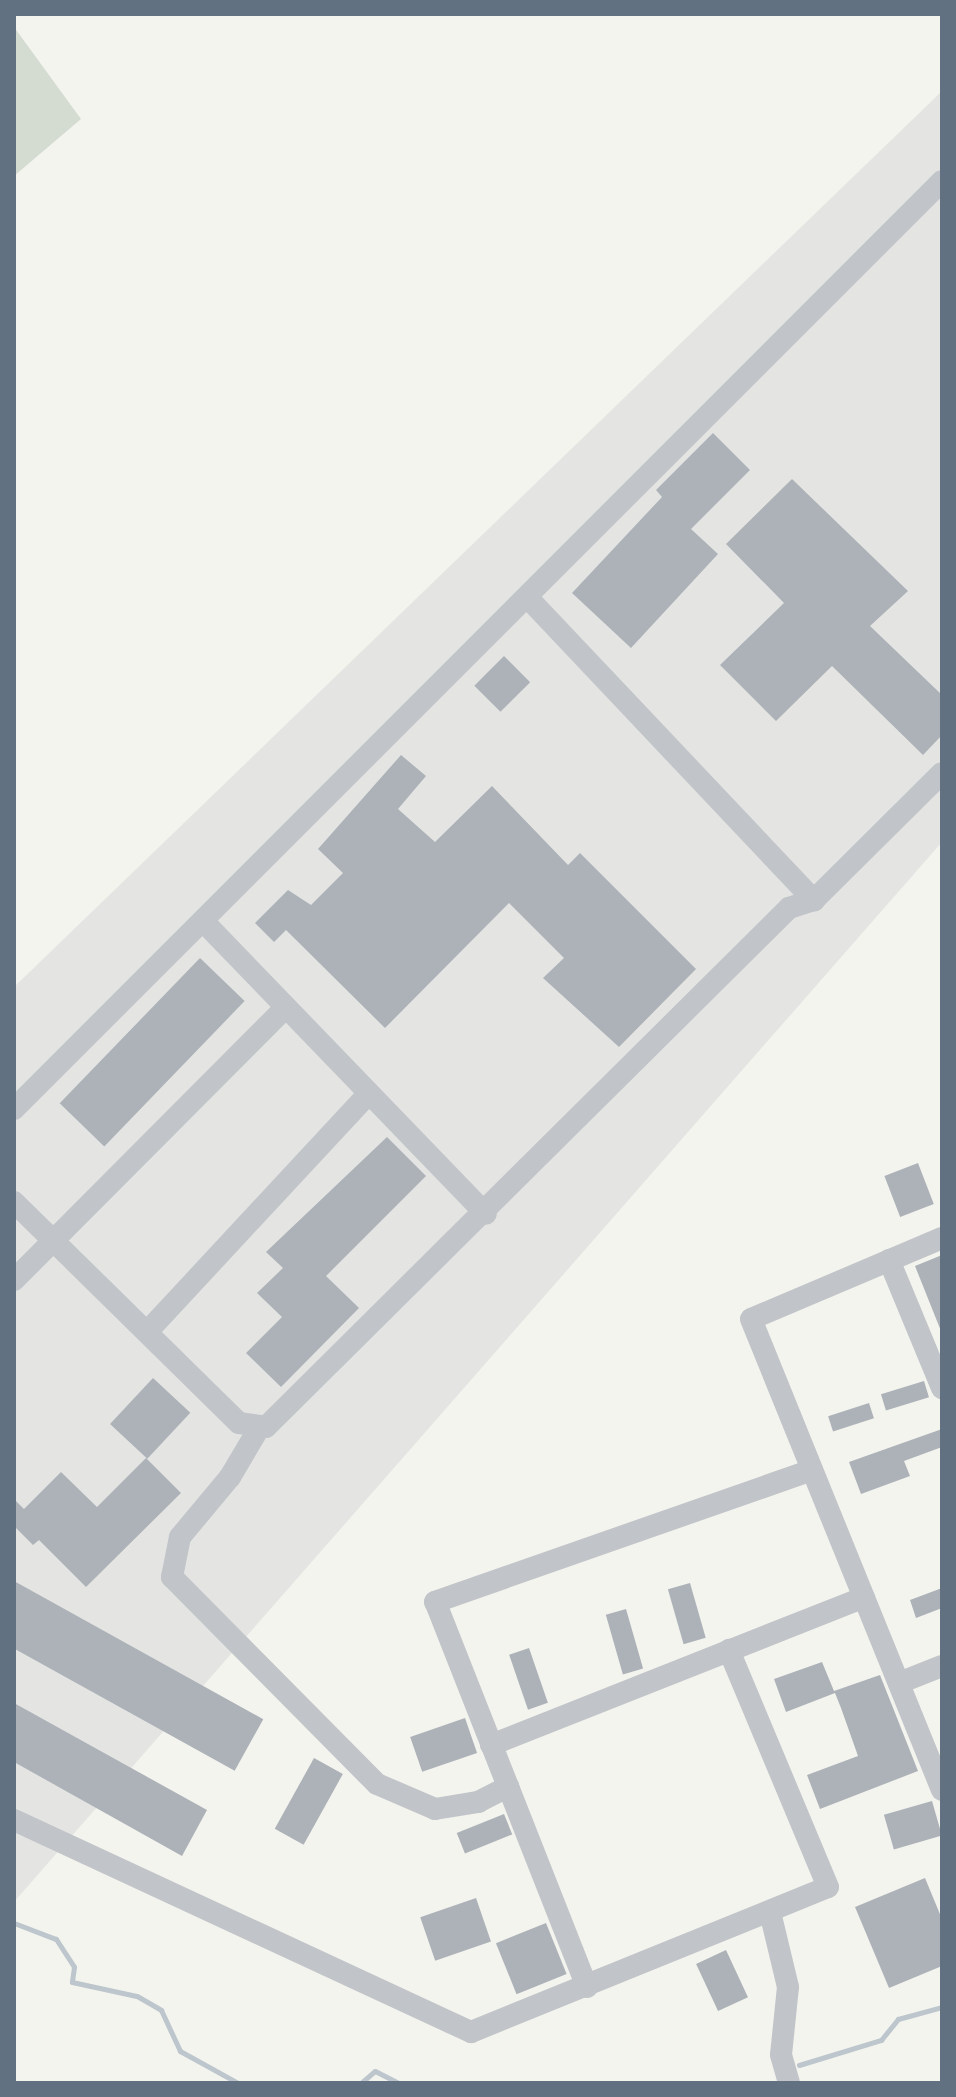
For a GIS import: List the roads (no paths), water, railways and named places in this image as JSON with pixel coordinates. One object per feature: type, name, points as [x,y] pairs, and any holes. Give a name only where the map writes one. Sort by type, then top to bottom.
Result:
[{"type":"street","points":[[14,1109],[529,599],[942,181]]},
{"type":"street","points":[[529,599],[814,900]]},
{"type":"street","points":[[14,1202],[239,1423],[259,1428],[272,1423],[486,1214],[789,908],[814,900],[942,773]]},
{"type":"street","points":[[203,921],[486,1214]]},
{"type":"street","points":[[14,1280],[51,1239],[286,1007]]},
{"type":"street","points":[[147,1332],[369,1093]]},
{"type":"street","points":[[942,1238],[751,1319],[942,1790]]},
{"type":"street","points":[[889,1260],[942,1388]]},
{"type":"street","points":[[259,1428],[230,1477],[180,1537],[172,1577],[377,1784],[435,1809],[478,1802],[508,1787]]},
{"type":"street","points":[[587,1987],[435,1602],[812,1470]]},
{"type":"street","points":[[491,1745],[864,1597]]},
{"type":"street","points":[[14,1820],[471,2032],[828,1887],[729,1650]]},
{"type":"street","points":[[899,1683],[942,1666]]},
{"type":"street","points":[[770,1912],[788,1987],[781,2055],[789,2083]]},
{"type":"waterway","points":[[14,1923],[56,1939],[74,1967],[72,1982],[137,1996],[161,2010],[180,2051],[238,2083]]},
{"type":"waterway","points":[[799,2065],[881,2040],[898,2019],[942,2007]]},
{"type":"waterway","points":[[361,2083],[375,2071],[399,2083]]}]
